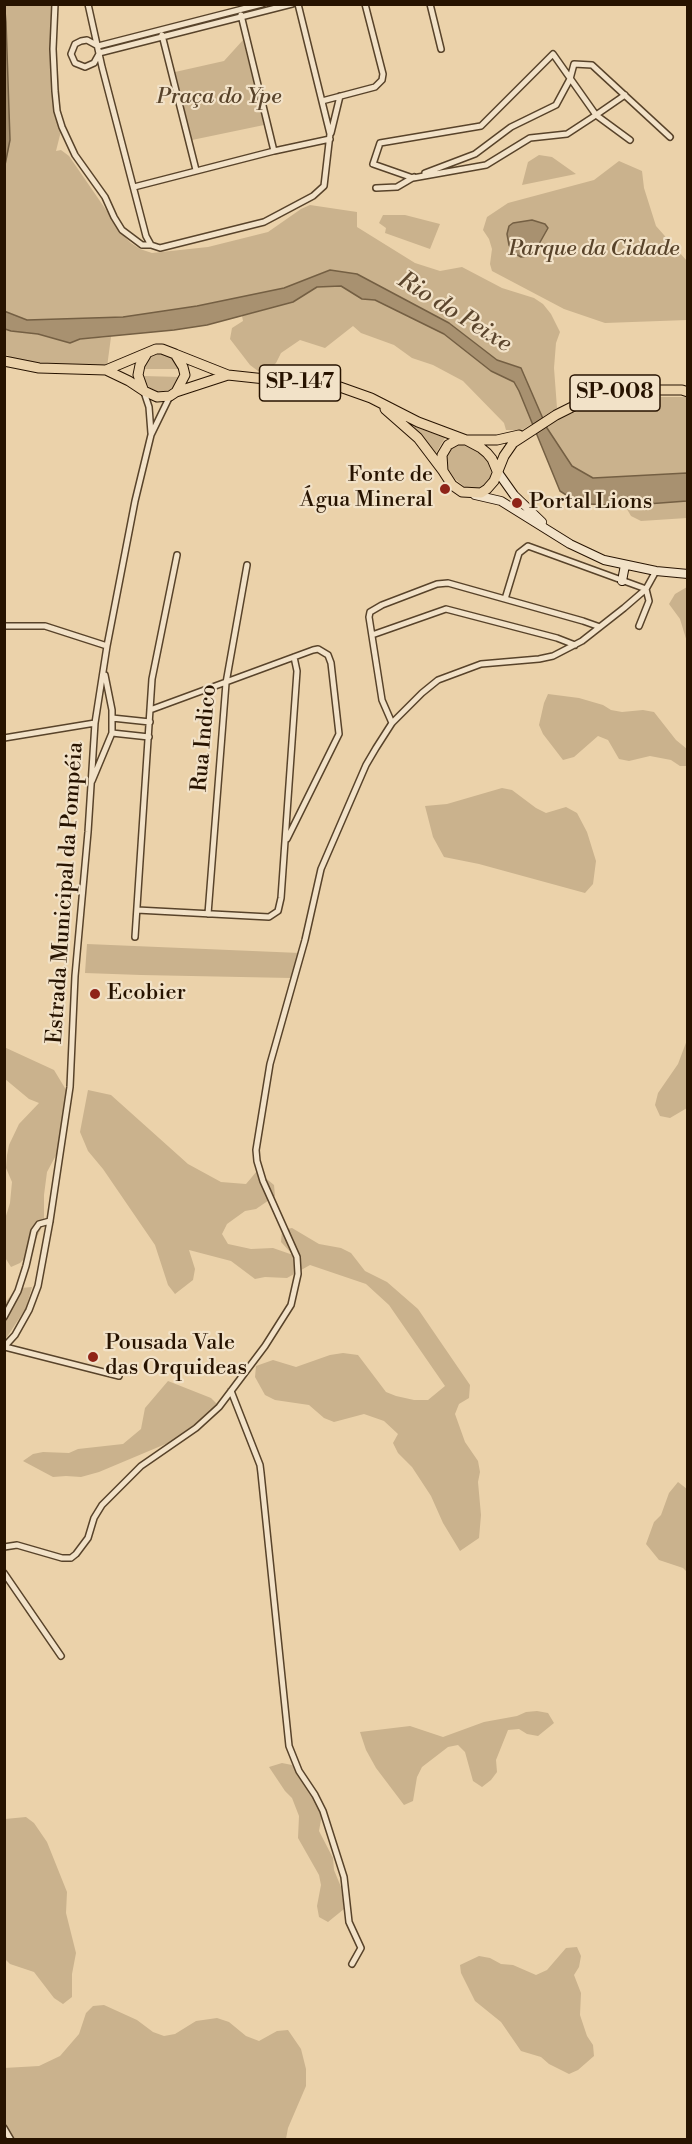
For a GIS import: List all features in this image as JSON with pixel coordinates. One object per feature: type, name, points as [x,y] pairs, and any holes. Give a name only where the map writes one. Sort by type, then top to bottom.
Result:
[{"type":"main road","points":[[4,361],[39,368],[106,370],[162,349],[174,354],[181,362],[185,375],[173,394],[157,397],[106,370]]},
{"type":"main road","points":[[144,392],[138,381],[138,375],[140,365],[148,353]]},
{"type":"main road","name":"SP-147","points":[[174,354],[228,375],[331,386],[371,398],[418,422],[474,443],[492,459],[497,471]]},
{"type":"main road","name":"SP-147","points":[[173,394],[228,375]]},
{"type":"main road","name":"SP-008","points":[[497,471],[508,449],[526,433],[576,405],[608,394],[644,390],[686,390]]},
{"type":"main road","name":"SP-147","points":[[371,398],[418,438],[457,489],[470,494]]},
{"type":"main road","name":"SP-008","points":[[466,440],[497,440],[526,433]]},
{"type":"main road","points":[[443,471],[442,455],[448,445],[457,440],[466,440]]},
{"type":"main road","points":[[470,494],[487,489],[494,481],[497,471]]},
{"type":"street","points":[[55,4],[54,70],[57,111],[62,127],[75,155],[105,197],[122,230],[142,245],[160,248],[264,222],[313,196],[322,189],[326,181],[330,137],[340,96]]},
{"type":"street","points":[[88,4],[146,236],[151,245]]},
{"type":"street","points":[[99,50],[161,30],[262,4]]},
{"type":"street","points":[[99,50],[163,37],[292,4]]},
{"type":"street","points":[[298,4],[330,137]]},
{"type":"street","points":[[322,100],[375,87],[382,80],[383,74],[364,4]]},
{"type":"street","points":[[430,4],[441,49]]},
{"type":"street","points":[[240,10],[274,151]]},
{"type":"street","points":[[161,30],[195,170]]},
{"type":"street","points":[[87,40],[99,50],[94,63],[85,67],[75,63],[72,57],[73,47],[81,41],[87,40]]},
{"type":"street","points":[[625,95],[596,115],[567,134],[530,138],[486,165],[413,178],[373,164],[380,143],[481,126],[553,54],[596,115],[630,140]]},
{"type":"street","points":[[376,188],[397,187],[413,178],[475,154],[511,127],[556,105],[570,79],[574,64],[592,65],[670,137]]},
{"type":"street","points":[[134,187],[330,137]]},
{"type":"street","name":"Estrada Municipal da Pompéia","points":[[144,392],[150,407],[151,435]]},
{"type":"street","name":"Estrada Municipal da Pompéia","points":[[5,1347],[20,1326],[35,1294],[50,1221],[70,1087],[75,976],[95,723],[107,646],[135,501],[151,435],[173,394]]},
{"type":"street","points":[[497,471],[514,495],[554,533]]},
{"type":"street","points":[[470,494],[501,501],[570,544],[604,560],[656,571],[687,574]]},
{"type":"street","points":[[505,599],[519,554],[528,546],[646,589]]},
{"type":"street","points":[[135,937],[150,710],[156,657],[177,555]]},
{"type":"street","name":"Rua Indico","points":[[208,914],[226,683],[247,565]]},
{"type":"street","points":[[622,581],[625,565]]},
{"type":"street","points":[[4,1547],[17,1545],[62,1558],[71,1558],[82,1548],[102,1504],[141,1466],[196,1428],[219,1407],[285,1317],[293,1297],[298,1274],[297,1257],[268,1191],[256,1154],[270,1064],[305,940],[326,854],[366,765],[393,723],[422,693],[442,678],[482,664],[546,658],[574,645],[646,589],[656,571]]},
{"type":"street","points":[[674,574],[687,579]]},
{"type":"street","points":[[393,723],[382,700],[369,614],[382,605],[442,583],[600,627]]},
{"type":"street","points":[[639,626],[649,601],[646,589]]},
{"type":"street","points":[[372,635],[446,609],[557,638],[574,645]]},
{"type":"street","points":[[4,626],[45,626],[107,646]]},
{"type":"street","points":[[150,710],[313,650],[324,651],[331,663],[340,728],[336,742],[285,842]]},
{"type":"street","points":[[137,910],[269,916],[273,915],[280,905],[297,670],[294,657]]},
{"type":"street","points":[[90,785],[112,733],[112,718],[104,672]]},
{"type":"street","points":[[112,718],[150,722]]},
{"type":"street","points":[[4,738],[95,723]]},
{"type":"street","points":[[112,733],[149,737]]},
{"type":"street","points":[[4,1317],[18,1291],[34,1231],[39,1224],[50,1221]]},
{"type":"street","points":[[5,1347],[119,1376]]},
{"type":"street","points":[[231,1391],[260,1465],[289,1746],[299,1771],[323,1811],[344,1877],[349,1922],[361,1948],[352,1964]]},
{"type":"street","points":[[4,1573],[61,1656]]},
{"type":"street","points":[[4,2128],[11,2139]]},
{"type":"green space","points":[[4,5],[53,5],[62,127],[56,151],[61,150],[69,156],[131,243],[152,253],[208,247],[268,232],[310,205],[357,212],[357,227],[415,263],[440,271],[462,267],[502,288],[534,298],[543,304],[560,332],[556,343],[554,368],[557,408],[522,430],[506,430],[504,423],[463,381],[433,365],[412,358],[394,345],[361,333],[353,326],[325,348],[300,340],[281,353],[269,370],[258,371],[250,365],[230,339],[232,328],[243,321],[242,316],[293,302],[317,287],[341,286],[358,296],[375,300],[467,343],[505,378],[516,377],[516,366],[497,360],[451,324],[357,274],[329,270],[284,288],[256,296],[120,321],[77,323],[27,320],[5,311],[4,165],[10,140]]},
{"type":"green space","name":"Praça do Ype","points":[[243,40],[264,125],[192,140],[175,72],[224,61]]},
{"type":"green space","points":[[539,155],[552,157],[576,174],[522,185],[528,162]]},
{"type":"green space","name":"Parque da Cidade","points":[[619,161],[642,171],[644,188],[656,226],[687,261],[687,320],[605,323],[564,309],[492,271],[490,264],[492,249],[483,230],[487,217],[508,203],[594,180]]},
{"type":"green space","points":[[383,215],[405,215],[440,224],[430,249],[385,233],[386,228],[379,223]]},
{"type":"green space","points":[[4,329],[38,334],[70,343],[80,339],[111,337],[107,367],[33,364],[18,361],[5,354]]},
{"type":"green space","points":[[160,353],[173,357],[181,369],[143,369],[149,358]]},
{"type":"green space","points":[[143,376],[180,377],[175,387],[157,392],[147,386]]},
{"type":"green space","points":[[657,392],[661,397],[687,397],[687,518],[641,521],[631,516],[624,504],[579,483],[547,428],[559,417]]},
{"type":"green space","points":[[413,426],[445,438],[436,453]]},
{"type":"green space","points":[[456,444],[469,446],[483,454],[487,460],[491,472],[490,479],[478,489],[466,488],[455,479],[447,467],[447,452]]},
{"type":"green space","points":[[687,587],[687,642],[680,619],[669,604],[675,594]]},
{"type":"green space","points":[[548,694],[579,698],[622,712],[643,710],[654,712],[676,740],[687,749],[687,766],[680,766],[671,760],[650,756],[629,761],[619,759],[608,740],[598,736],[574,757],[563,760],[539,725]]},
{"type":"green space","points":[[502,788],[512,790],[546,813],[566,807],[577,813],[587,832],[596,861],[593,884],[585,893],[479,864],[444,857],[433,837],[425,806],[447,804]]},
{"type":"green space","points":[[87,944],[300,953],[291,978],[85,973]]},
{"type":"green space","points":[[687,1040],[687,1108],[670,1118],[660,1116],[655,1105],[658,1093],[678,1064]]},
{"type":"green space","points":[[4,1047],[54,1070],[71,1098],[62,1144],[47,1172],[44,1223],[27,1256],[20,1263],[11,1267],[4,1256],[5,1219],[10,1203],[12,1182],[6,1168],[7,1155],[19,1124],[39,1103],[29,1099],[5,1079]]},
{"type":"green space","points":[[88,1090],[111,1095],[188,1164],[221,1182],[246,1184],[257,1171],[274,1185],[275,1196],[256,1209],[245,1211],[227,1224],[222,1234],[228,1244],[251,1249],[273,1248],[293,1255],[281,1242],[282,1230],[292,1228],[319,1244],[341,1248],[351,1253],[365,1271],[387,1282],[418,1309],[470,1385],[469,1398],[459,1404],[455,1414],[465,1442],[478,1461],[481,1515],[479,1538],[460,1551],[443,1523],[431,1496],[412,1467],[398,1453],[393,1443],[398,1434],[384,1421],[364,1414],[334,1422],[324,1418],[309,1405],[275,1400],[265,1395],[255,1377],[256,1366],[273,1360],[296,1367],[343,1353],[358,1355],[386,1392],[414,1400],[428,1400],[445,1386],[389,1305],[366,1284],[310,1265],[287,1278],[255,1279],[231,1261],[189,1250],[195,1269],[193,1280],[175,1294],[168,1285],[155,1245],[88,1151],[80,1132]]},
{"type":"green space","points":[[32,1287],[26,1308],[5,1340],[5,1303],[21,1288]]},
{"type":"green space","points":[[168,1381],[211,1398],[218,1405],[213,1415],[187,1435],[99,1472],[81,1477],[53,1477],[23,1461],[33,1454],[43,1452],[69,1453],[78,1449],[123,1444],[141,1429],[145,1408]]},
{"type":"green space","points":[[678,1482],[687,1489],[687,1572],[683,1568],[659,1560],[646,1544],[654,1522],[661,1515],[669,1493]]},
{"type":"green space","points":[[537,1711],[548,1713],[554,1723],[538,1736],[527,1734],[519,1729],[508,1730],[496,1760],[497,1772],[482,1787],[473,1781],[465,1752],[458,1745],[448,1747],[422,1767],[417,1777],[413,1801],[404,1805],[376,1768],[366,1750],[360,1732],[410,1726],[443,1737],[484,1722]]},
{"type":"green space","points":[[282,1763],[292,1765],[323,1809],[319,1831],[333,1858],[344,1909],[328,1922],[319,1917],[317,1906],[321,1885],[319,1875],[298,1838],[299,1816],[292,1798],[269,1767]]},
{"type":"green space","points":[[26,1817],[34,1823],[47,1842],[67,1892],[66,1913],[76,1953],[72,1974],[72,1997],[63,2004],[54,1998],[34,1972],[10,1964],[5,1959],[5,1819]]},
{"type":"green space","points":[[577,1947],[581,1956],[579,1967],[574,1975],[581,1993],[580,2015],[587,2036],[593,2045],[594,2056],[578,2070],[569,2074],[549,2064],[541,2057],[521,2051],[501,2022],[475,2001],[461,1973],[460,1965],[479,1956],[490,1958],[501,1964],[513,1965],[536,1975],[547,1970],[566,1948]]},
{"type":"green space","points":[[104,2005],[137,2020],[153,2032],[164,2036],[175,2034],[196,2021],[217,2018],[229,2022],[246,2036],[259,2041],[277,2031],[288,2030],[301,2049],[306,2069],[306,2086],[288,2128],[286,2139],[5,2139],[4,2068],[39,2066],[60,2056],[79,2034],[86,2013],[93,2006]]},
{"type":"shaded area","points":[[5,11],[10,140],[5,165]]},
{"type":"shaded area","points":[[532,220],[545,224],[548,228],[529,256],[521,257],[514,253],[509,245],[507,234],[509,226],[513,223]]},
{"type":"shaded area","points":[[330,270],[357,274],[449,323],[497,360],[521,368],[547,428],[572,466],[593,478],[687,473],[687,501],[620,506],[590,504],[574,500],[560,491],[514,382],[491,371],[444,334],[375,300],[362,299],[341,286],[317,287],[293,302],[207,325],[174,330],[80,339],[70,343],[38,334],[5,329],[4,311],[27,320],[123,317],[197,306],[284,288]]},
{"type":"place","name":"Fonte de Água Mineral","points":[[445,489]]},
{"type":"place","name":"Portal Lions","points":[[517,503]]},
{"type":"place","name":"Ecobier","points":[[95,994]]},
{"type":"place","name":"Pousada Vale das Orquideas","points":[[93,1357]]},
{"type":"water label","name":"Rio do Peixe","points":[[454,313]]}]
